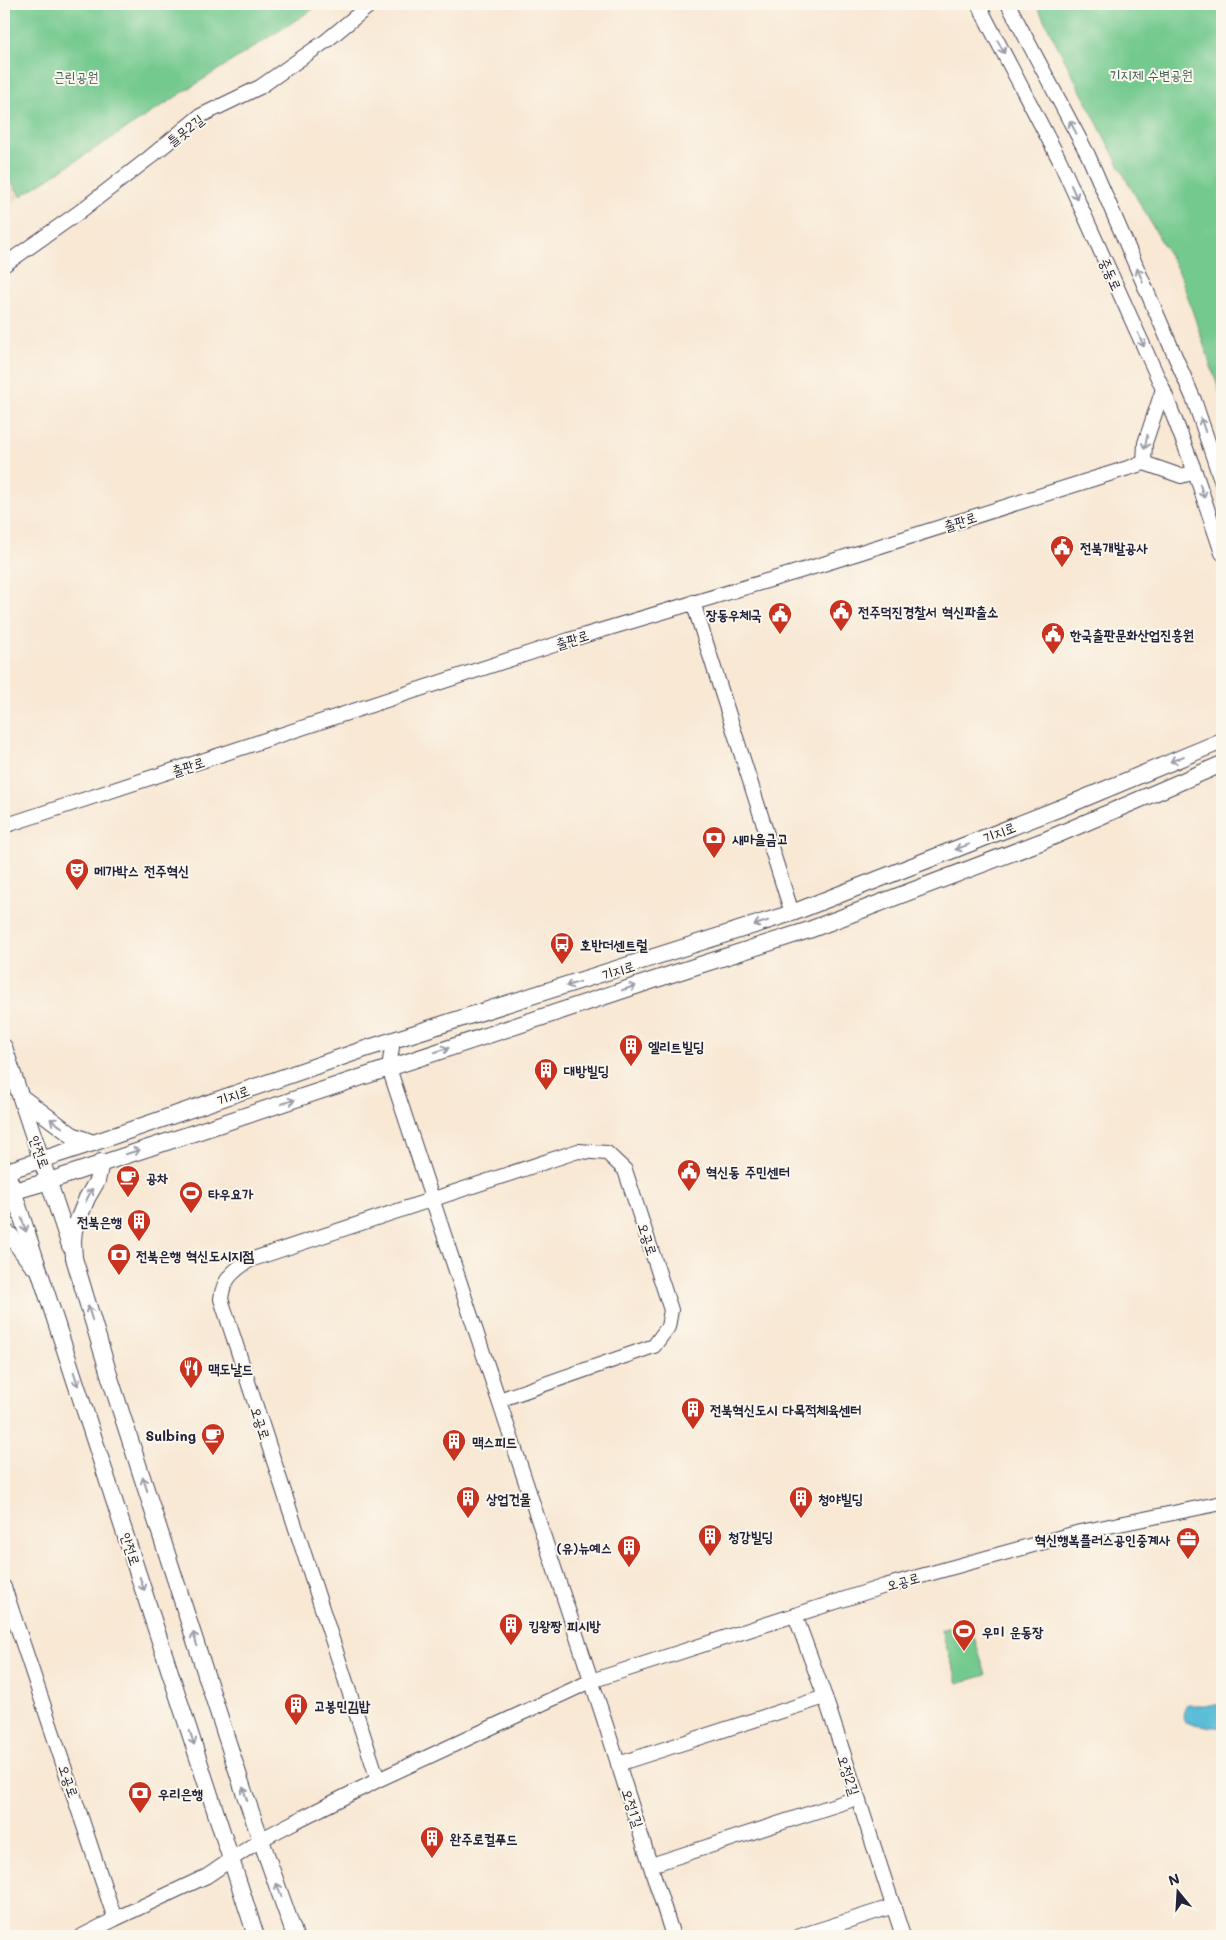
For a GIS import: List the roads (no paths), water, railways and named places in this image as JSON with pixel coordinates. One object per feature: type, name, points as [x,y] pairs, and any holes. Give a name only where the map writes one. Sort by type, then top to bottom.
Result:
[{"type":"street","name":"틀못2길","points":[[4,265],[78,213],[200,116],[260,87],[326,41],[370,4]]},
{"type":"street","name":"중동로","points":[[978,4],[1059,159],[1163,389],[1195,472],[1222,553]]},
{"type":"street","name":"중동로","points":[[1008,4],[1088,155],[1194,400],[1222,483]]},
{"type":"street","points":[[1163,389],[1145,443],[1144,463],[1181,476],[1195,472]]},
{"type":"street","name":"출판로","points":[[4,826],[569,640],[820,565],[1144,463]]},
{"type":"street","points":[[693,602],[792,913]]},
{"type":"street","name":"기지로","points":[[5,1168],[93,1143],[393,1040],[792,913],[1068,805],[1222,741]]},
{"type":"street","name":"기지로","points":[[8,1192],[49,1181],[101,1162],[809,930],[1043,841],[1222,764]]},
{"type":"street","points":[[393,1040],[389,1068],[434,1199],[591,1681]]},
{"type":"street","name":"안전로","points":[[4,1047],[74,1258],[114,1390],[260,1840]]},
{"type":"street","points":[[21,1097],[72,1135],[93,1143]]},
{"type":"street","name":"오공로","points":[[378,1780],[221,1299],[222,1290],[231,1273],[250,1260],[578,1151],[608,1153],[626,1170],[671,1310],[668,1326],[654,1346],[499,1400]]},
{"type":"street","points":[[74,1258],[74,1230],[87,1198],[97,1181],[101,1162]]},
{"type":"street","name":"안전로","points":[[5,1168],[8,1192],[61,1335],[256,1936]]},
{"type":"street","points":[[4,1231],[10,1235],[40,1276]]},
{"type":"street","name":"오공로","points":[[82,1936],[207,1876],[260,1840],[378,1780],[591,1681],[855,1594],[1080,1532],[1222,1503]]},
{"type":"street","name":"오공로","points":[[4,1587],[115,1919]]},
{"type":"street","name":"오정2길","points":[[795,1615],[825,1697],[904,1936]]},
{"type":"street","name":"오정1길","points":[[591,1681],[673,1936]]},
{"type":"street","points":[[618,1764],[825,1697]]},
{"type":"street","points":[[651,1865],[857,1798]]},
{"type":"street","points":[[260,1840],[295,1936]]},
{"type":"street","points":[[800,1936],[894,1906]]},
{"type":"water","points":[[1187,1705],[1222,1705],[1222,1728],[1185,1723],[1183,1714]]},
{"type":"place","name":"전북개발공사","points":[[1062,568]]},
{"type":"place","name":"전주덕진경찰서 혁신파출소","points":[[841,632]]},
{"type":"place","name":"장동우체국","points":[[780,635]]},
{"type":"place","name":"한국출판문화산업진흥원","points":[[1053,655]]},
{"type":"place","name":"새마을금고","points":[[714,859]]},
{"type":"place","name":"메가박스 전주혁신","points":[[77,891]]},
{"type":"place","name":"호반더센트럴","points":[[562,965]]},
{"type":"place","name":"엘리트빌딩","points":[[631,1067]]},
{"type":"place","name":"대방빌딩","points":[[546,1091]]},
{"type":"place","name":"혁신동 주민센터","points":[[689,1192]]},
{"type":"place","name":"공차","points":[[128,1198]]},
{"type":"place","name":"타우요가","points":[[191,1214]]},
{"type":"place","name":"전북은행","points":[[139,1242]]},
{"type":"place","name":"전북은행 혁신도시지점","points":[[119,1276]]},
{"type":"place","name":"맥도날드","points":[[191,1389]]},
{"type":"place","name":"전북혁신도시 다목적체육센터","points":[[693,1430]]},
{"type":"place","name":"Sulbing","points":[[213,1456]]},
{"type":"place","name":"맥스피드","points":[[454,1462]]},
{"type":"place","name":"상업건물","points":[[468,1519]]},
{"type":"place","name":"청야빌딩","points":[[801,1519]]},
{"type":"place","name":"청강빌딩","points":[[710,1557]]},
{"type":"place","name":"혁신행복플러스공인중계사","points":[[1188,1560]]},
{"type":"place","name":"(유)뉴예스","points":[[629,1568]]},
{"type":"place","name":"킹왕짱 피시방","points":[[511,1646]]},
{"type":"place","name":"우미 운동장","points":[[964,1652]]},
{"type":"place","name":"고봉민김밥","points":[[296,1726]]},
{"type":"place","name":"우리은행","points":[[140,1814]]},
{"type":"place","name":"완주로컬푸드","points":[[432,1859]]},
{"type":"park label","name":"기지제 수변공원","points":[[1151,74]]},
{"type":"park label","name":"근린공원","points":[[76,76]]}]
